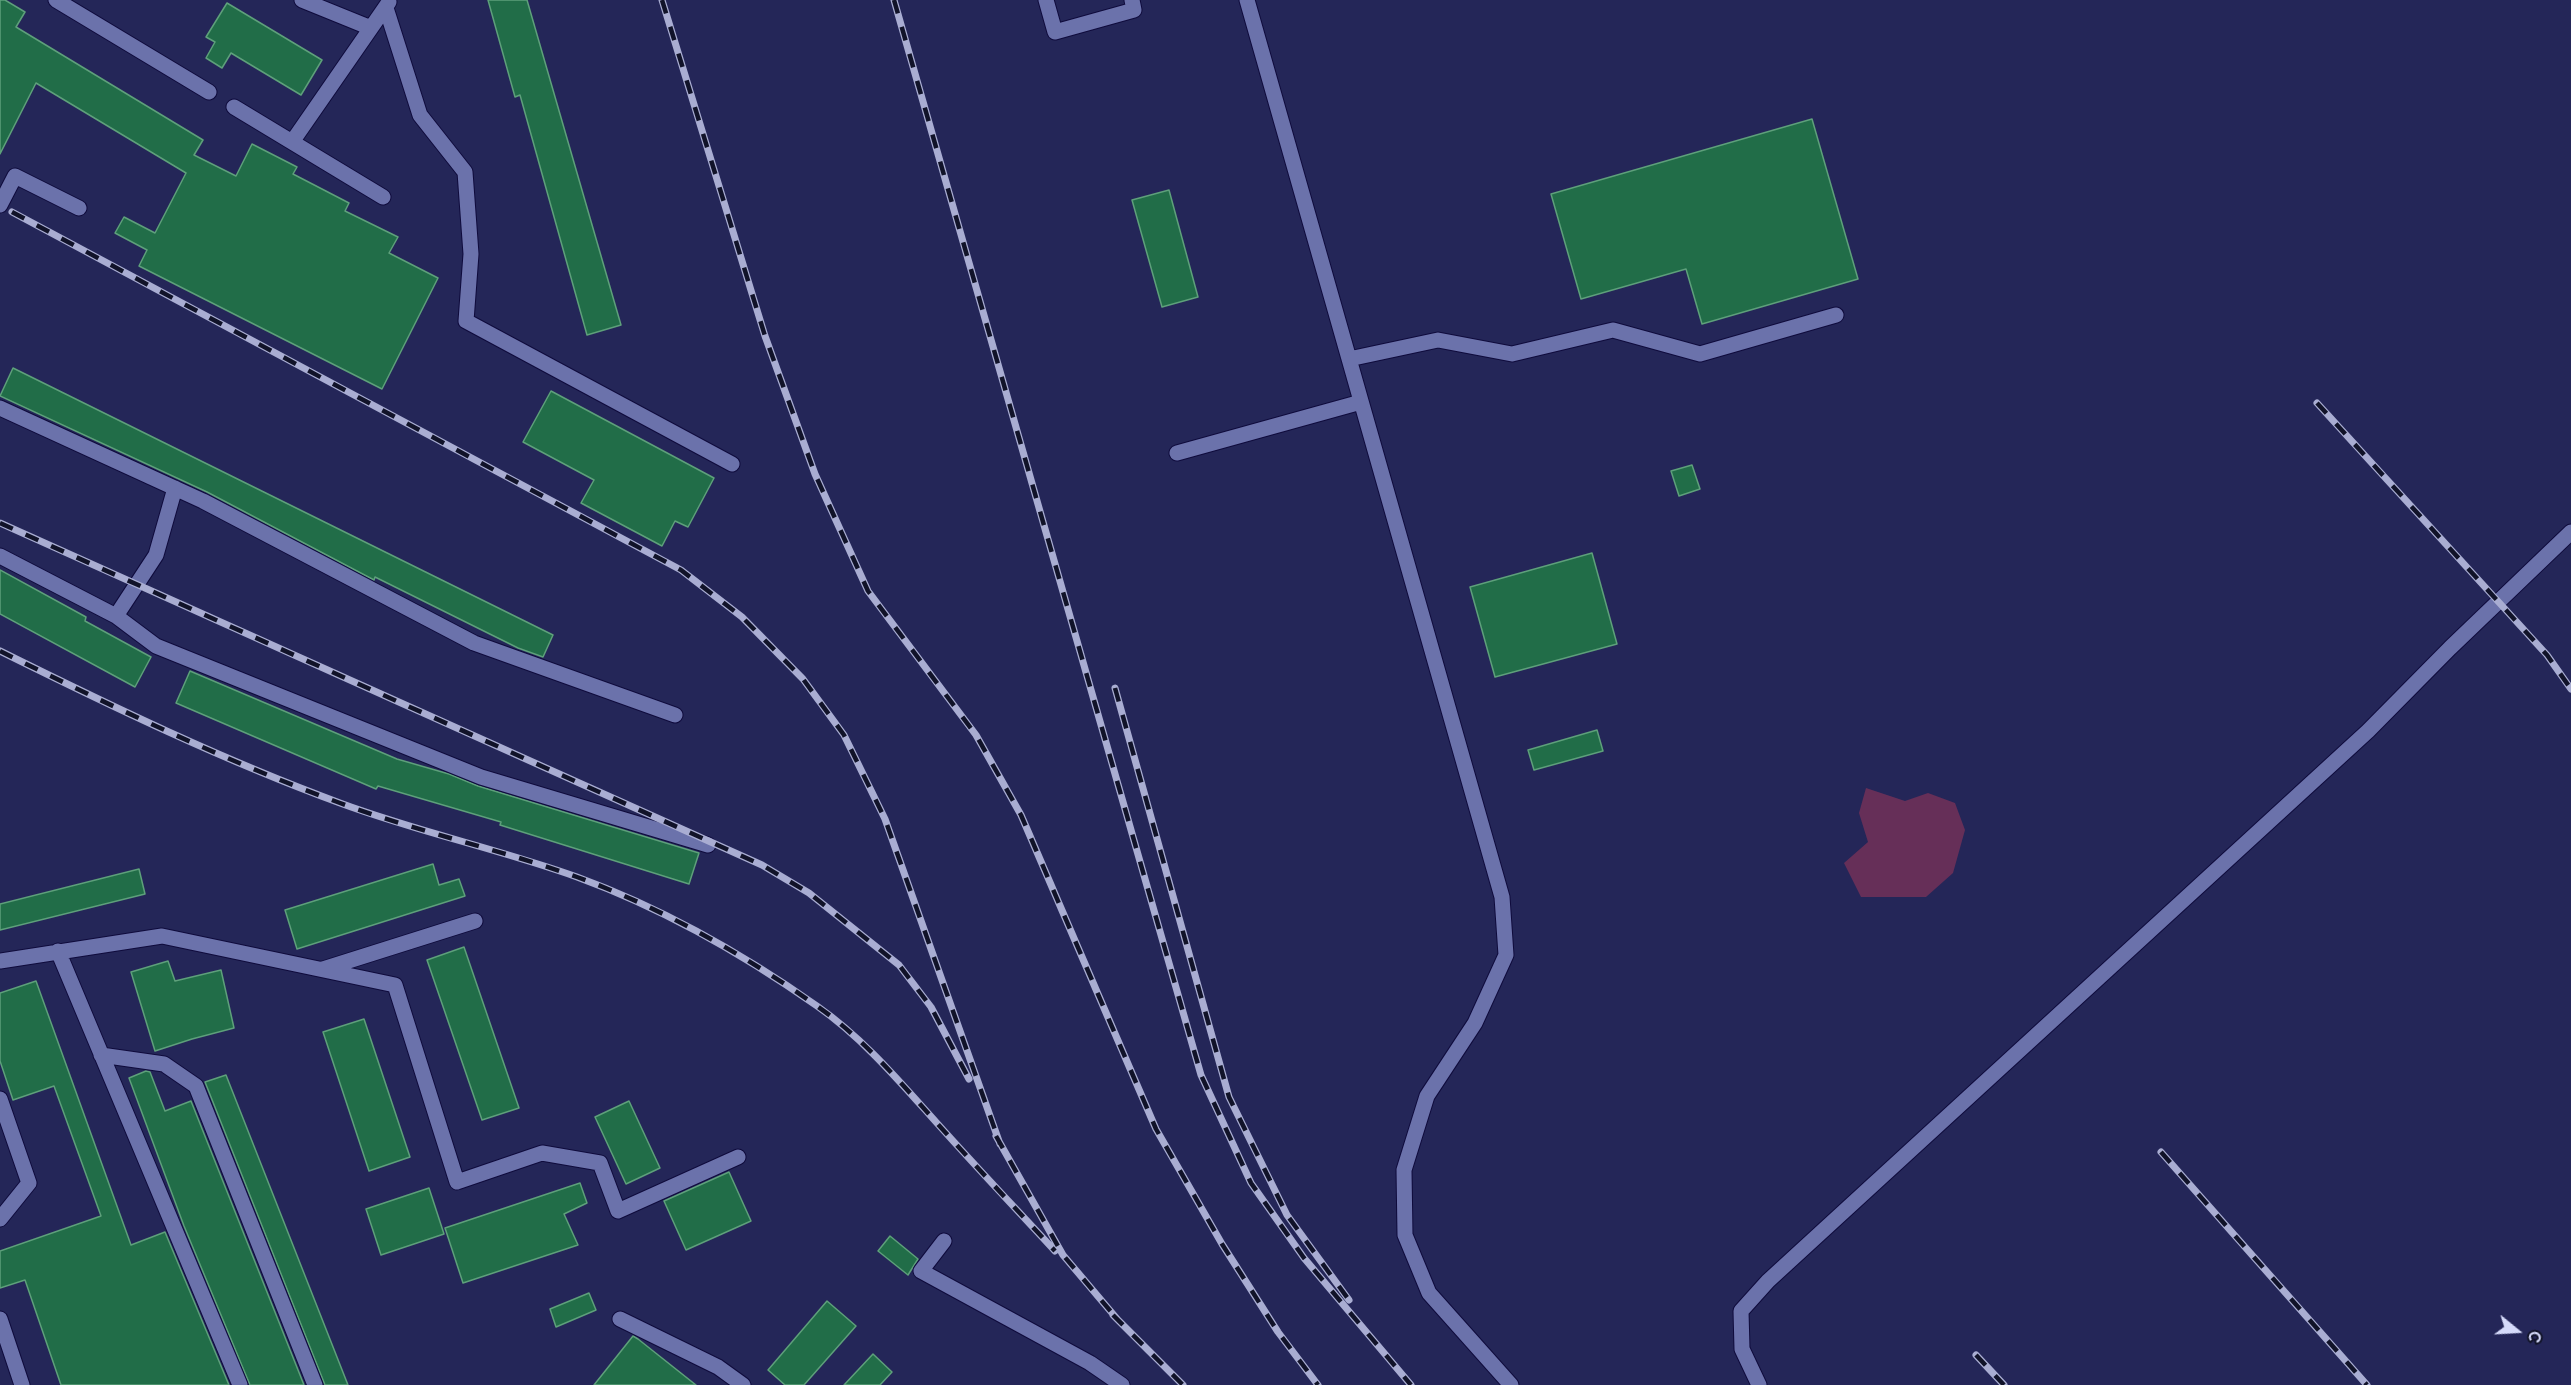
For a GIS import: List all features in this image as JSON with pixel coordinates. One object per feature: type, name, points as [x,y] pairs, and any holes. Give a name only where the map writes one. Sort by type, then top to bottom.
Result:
[{"type":"street","points":[[56,0],[209,92]]},
{"type":"street","points":[[302,0],[371,28]]},
{"type":"street","points":[[1046,0],[1054,32],[1134,10],[1132,0]]},
{"type":"street","points":[[1247,0],[1502,897],[1506,955],[1475,1023],[1427,1096],[1404,1170],[1405,1234],[1429,1293],[1511,1385]]},
{"type":"street","points":[[292,142],[388,4]]},
{"type":"street","points":[[388,4],[420,115],[465,172],[471,254],[466,321],[732,464]]},
{"type":"street","points":[[234,107],[383,197]]},
{"type":"street","points":[[0,205],[15,176],[79,208]]},
{"type":"street","points":[[1349,359],[1438,340],[1512,354],[1613,330],[1700,354],[1836,315]]},
{"type":"street","points":[[1177,453],[1361,402]]},
{"type":"street","points":[[0,408],[175,488],[474,643],[675,716]]},
{"type":"street","points":[[116,616],[156,555],[175,488]]},
{"type":"street","points":[[1759,1385],[1742,1348],[1741,1311],[1768,1281],[2368,731],[2450,648],[2571,532]]},
{"type":"street","points":[[0,556],[116,616],[156,646],[480,777],[708,845]]},
{"type":"street","points":[[321,969],[475,921]]},
{"type":"street","points":[[0,961],[162,936],[395,985],[458,1182],[542,1153],[589,1161],[600,1163],[618,1211],[738,1157]]},
{"type":"street","points":[[58,951],[240,1385]]},
{"type":"street","points":[[101,1055],[164,1064],[196,1086],[315,1385]]},
{"type":"street","points":[[0,1099],[29,1183],[0,1219]]},
{"type":"street","points":[[944,1241],[921,1271],[1090,1363],[1122,1385]]},
{"type":"street","points":[[0,1319],[22,1385]]},
{"type":"street","points":[[620,1319],[718,1367],[743,1385]]},
{"type":"shaded area","points":[[1866,788],[1905,801],[1928,793],[1955,803],[1965,830],[1953,873],[1926,897],[1861,897],[1844,863],[1868,842],[1859,813]]},
{"type":"building","points":[[0,0],[5,0],[25,12],[16,27],[203,140],[194,155],[236,176],[252,144],[297,167],[293,174],[349,203],[345,211],[398,237],[389,253],[438,278],[382,389],[139,266],[147,250],[115,233],[124,217],[155,233],[186,173],[36,83],[0,154]]},
{"type":"building","points":[[488,0],[527,0],[621,325],[587,335],[520,95],[515,97]]},
{"type":"building","points":[[227,3],[322,60],[301,95],[231,53],[222,68],[206,58],[215,42],[206,37]]},
{"type":"building","points":[[1812,119],[1858,279],[1702,324],[1686,269],[1581,299],[1551,194]]},
{"type":"building","points":[[1169,190],[1198,297],[1162,307],[1132,200]]},
{"type":"building","points":[[13,368],[553,635],[543,657],[518,648],[375,577],[374,580],[207,492],[0,396]]},
{"type":"building","points":[[551,391],[714,478],[688,527],[675,521],[662,546],[581,503],[594,480],[523,442]]},
{"type":"building","points":[[1692,465],[1700,489],[1679,496],[1671,471]]},
{"type":"building","points":[[1592,553],[1617,644],[1495,677],[1470,587]]},
{"type":"building","points":[[0,570],[86,617],[85,621],[151,657],[135,687],[0,614]]},
{"type":"building","points":[[190,671],[397,759],[699,853],[689,884],[500,825],[501,822],[378,786],[376,789],[176,703]]},
{"type":"building","points":[[1597,730],[1603,751],[1534,770],[1528,750]]},
{"type":"building","points":[[433,864],[439,885],[459,879],[465,896],[297,949],[285,910]]},
{"type":"building","points":[[139,869],[145,894],[0,930],[0,904]]},
{"type":"building","points":[[464,947],[519,1108],[482,1120],[427,960]]},
{"type":"building","points":[[168,961],[175,981],[221,970],[234,1028],[155,1051],[131,972]]},
{"type":"building","points":[[36,981],[131,1245],[165,1232],[229,1385],[61,1385],[25,1280],[0,1288],[0,1251],[101,1216],[54,1086],[13,1100],[0,1061],[0,993]]},
{"type":"building","points":[[364,1019],[410,1157],[369,1171],[323,1032]]},
{"type":"building","points":[[146,1071],[150,1072],[165,1111],[191,1101],[304,1385],[250,1385],[184,1226],[129,1078]]},
{"type":"building","points":[[226,1075],[348,1385],[325,1385],[205,1082]]},
{"type":"building","points":[[629,1101],[660,1168],[626,1184],[595,1117]]},
{"type":"building","points":[[729,1172],[751,1221],[686,1250],[664,1201]]},
{"type":"building","points":[[580,1183],[587,1203],[564,1214],[578,1245],[463,1283],[445,1228]]},
{"type":"building","points":[[429,1188],[444,1234],[381,1255],[366,1209]]},
{"type":"building","points":[[890,1236],[918,1259],[908,1275],[878,1251]]},
{"type":"building","points":[[589,1293],[596,1310],[556,1327],[550,1309]]},
{"type":"building","points":[[827,1301],[856,1326],[804,1385],[785,1385],[768,1370]]},
{"type":"building","points":[[633,1336],[638,1339],[696,1385],[594,1385]]},
{"type":"building","points":[[873,1354],[892,1372],[880,1385],[844,1385]]},
{"type":"railway","points":[[662,0],[765,336],[815,474],[868,591],[976,735],[1021,815],[1156,1129],[1222,1244],[1278,1332],[1318,1385]]},
{"type":"railway","points":[[894,0],[1201,1075],[1251,1183],[1304,1258],[1411,1385]]},
{"type":"railway","points":[[12,212],[681,570],[742,617],[803,679],[844,735],[885,819],[1000,1144]]},
{"type":"railway","points":[[2317,403],[2547,655],[2571,689]]},
{"type":"railway","points":[[0,523],[762,865],[809,893],[899,965],[931,1007],[969,1079]]},
{"type":"railway","points":[[0,651],[126,712],[253,769],[369,813],[518,858],[609,889],[671,918],[731,951],[817,1006],[852,1034],[900,1082],[1055,1251]]},
{"type":"railway","points":[[1115,688],[1229,1097],[1287,1215],[1349,1300]]},
{"type":"railway","points":[[996,1136],[1063,1255],[1118,1320]]},
{"type":"railway","points":[[2161,1152],[2367,1385]]},
{"type":"railway","points":[[1113,1315],[1183,1385]]},
{"type":"railway","points":[[1976,1355],[2004,1385]]}]
